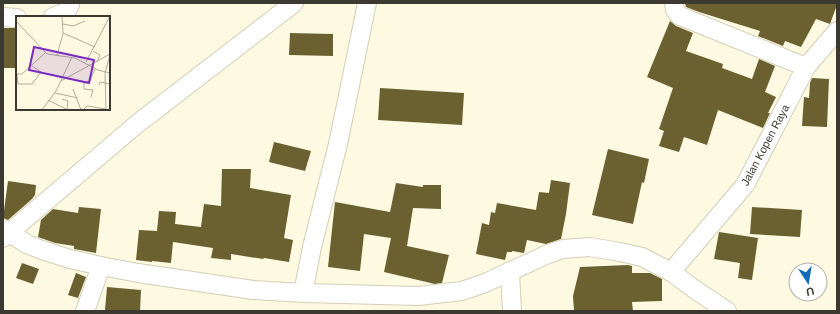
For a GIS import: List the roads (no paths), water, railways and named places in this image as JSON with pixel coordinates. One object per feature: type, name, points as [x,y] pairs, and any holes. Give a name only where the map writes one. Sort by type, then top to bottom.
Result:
[{"type":"street","points":[[56,16],[66,12],[70,6],[70,3]]},
{"type":"street","points":[[294,3],[137,124],[5,233],[27,244],[70,259],[138,273],[253,290],[418,296],[462,291],[485,283],[548,254],[563,249],[590,247],[642,257],[671,272],[727,311]]},
{"type":"street","points":[[303,293],[312,247],[338,144],[367,3]]},
{"type":"street","points":[[674,3],[675,10],[680,16],[806,67]]},
{"type":"street","points":[[3,17],[16,18]]},
{"type":"street","name":"Jalan Kopen Raya","points":[[671,272],[745,185],[806,67],[837,31]]},
{"type":"street","points":[[85,311],[101,266]]},
{"type":"street","points":[[510,272],[512,311]]}]
